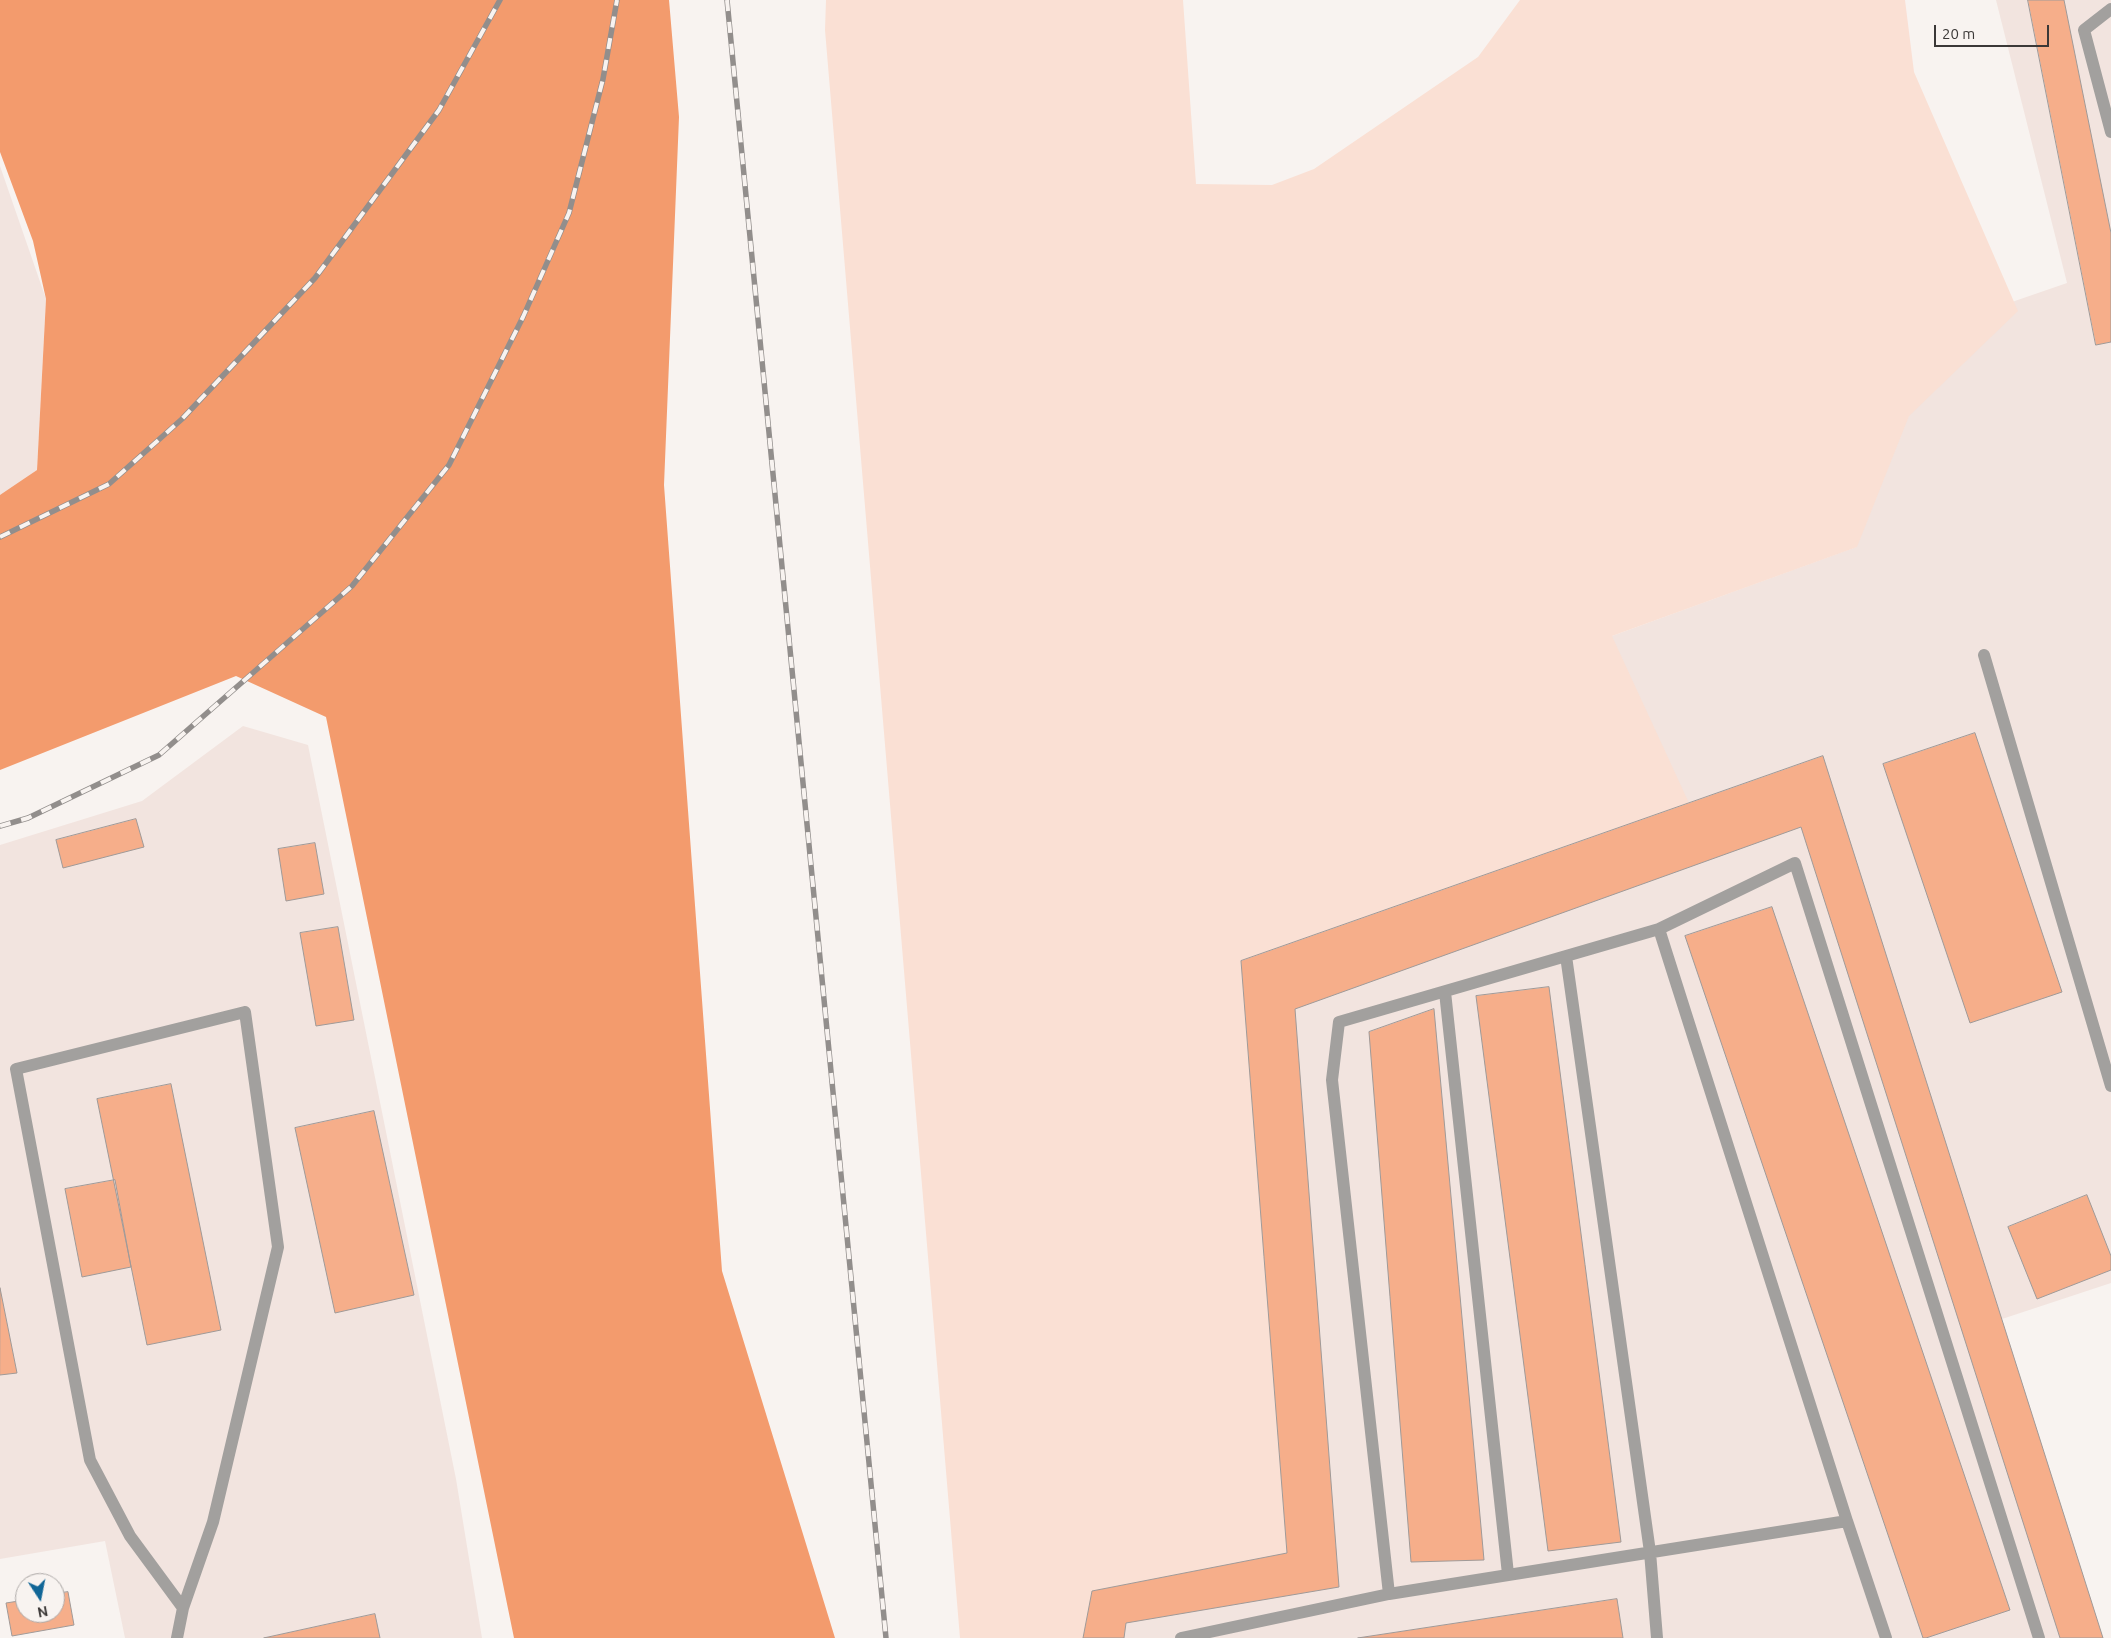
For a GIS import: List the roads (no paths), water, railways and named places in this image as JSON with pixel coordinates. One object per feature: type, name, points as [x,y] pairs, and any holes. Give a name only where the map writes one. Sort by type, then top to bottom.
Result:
[{"type":"lane","points":[[2111,9],[2084,30],[2111,132]]},
{"type":"lane","points":[[1984,655],[2111,1086]]},
{"type":"lane","points":[[1389,1594],[1332,1080],[1339,1022],[1659,929],[1794,863],[2039,1638]]},
{"type":"lane","points":[[1659,929],[1886,1638]]},
{"type":"lane","points":[[1566,956],[1650,1552],[1657,1638]]},
{"type":"lane","points":[[1445,992],[1508,1574]]},
{"type":"lane","points":[[177,1638],[183,1608],[213,1522],[278,1247],[245,1012],[16,1069],[90,1460],[130,1536],[183,1608]]},
{"type":"lane","points":[[1181,1638],[1389,1594],[1847,1521]]},
{"type":"railway","points":[[0,537],[109,484],[182,419],[315,278],[439,110],[500,0]]},
{"type":"railway","points":[[0,826],[28,818],[159,755],[352,586],[449,465],[523,317],[569,213],[603,79],[617,0]]},
{"type":"railway","points":[[727,0],[886,1638]]}]
